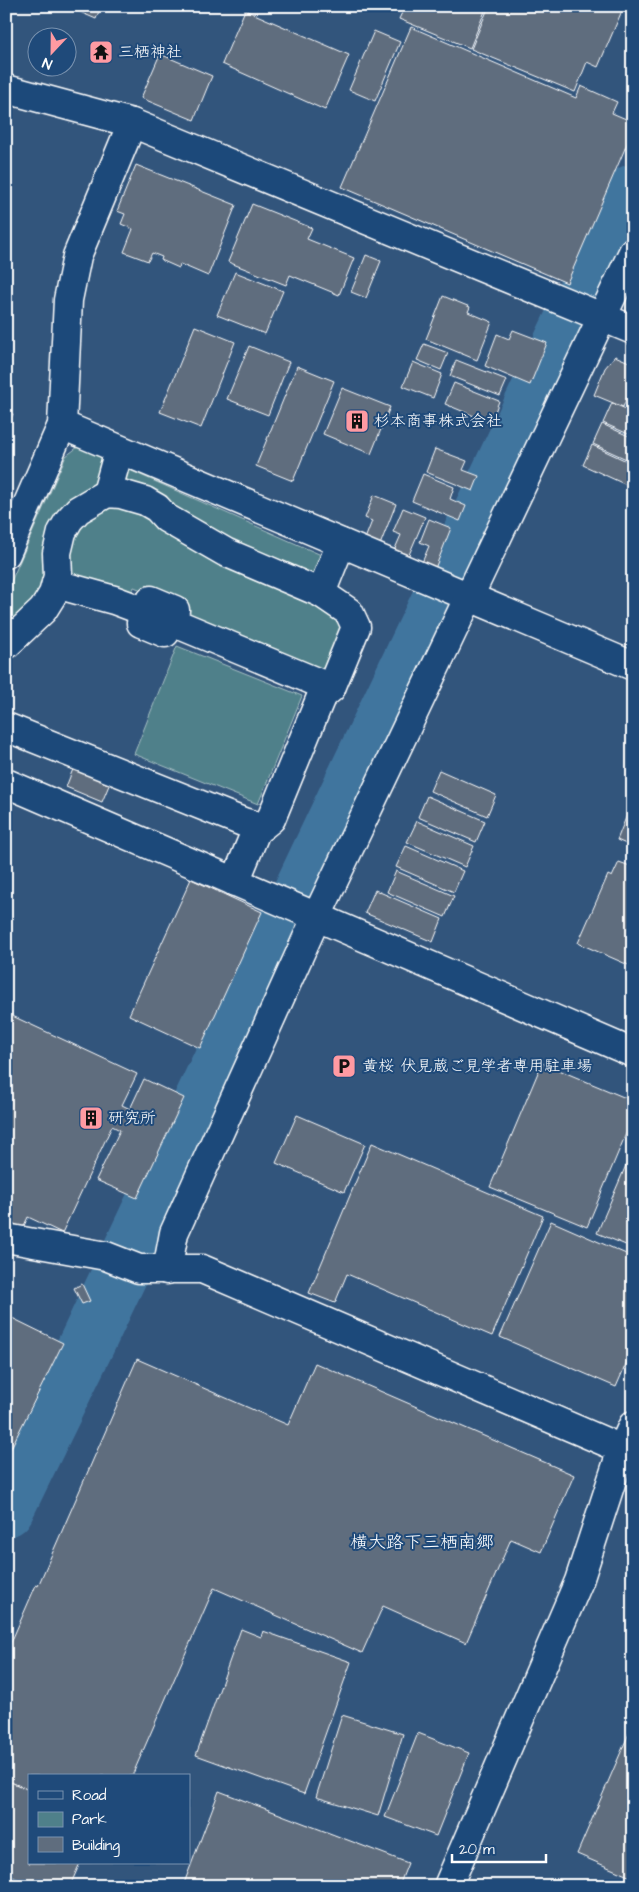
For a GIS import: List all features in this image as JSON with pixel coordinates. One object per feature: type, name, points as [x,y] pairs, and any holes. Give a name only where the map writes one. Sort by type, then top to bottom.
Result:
[{"type":"street","points":[[6,89],[132,123],[633,330]]},
{"type":"street","points":[[6,554],[62,425],[68,300],[78,256],[132,123]]},
{"type":"street","points":[[168,1270],[174,1233],[316,918],[465,596],[633,252]]},
{"type":"street","points":[[62,425],[633,666]]},
{"type":"street","points":[[107,493],[119,450]]},
{"type":"street","points":[[6,645],[42,610],[53,594],[58,576],[57,553],[62,532],[69,520],[78,510],[107,493],[133,496],[157,508],[166,518],[225,552],[321,593],[349,612],[356,626],[331,688],[321,696],[271,819],[261,827],[243,822],[6,727]]},
{"type":"street","points":[[321,593],[341,543]]},
{"type":"street","points":[[56,584],[114,600],[331,688]]},
{"type":"street","points":[[6,783],[633,1053]]},
{"type":"street","points":[[235,882],[258,826]]},
{"type":"street","points":[[6,1238],[106,1256],[139,1269],[202,1269],[622,1449]]},
{"type":"street","points":[[448,1886],[579,1581],[622,1449],[633,1425]]},
{"type":"shaded area","points":[[6,6],[633,6],[633,1886],[6,1886]]},
{"type":"green space","points":[[78,447],[107,459],[96,489],[47,583],[6,636],[6,593],[66,456]]},
{"type":"green space","points":[[127,469],[328,558],[314,578],[214,539],[123,480]]},
{"type":"green space","points":[[119,500],[347,618],[327,671],[181,617],[184,607],[134,587],[128,600],[71,575],[69,536],[76,522]]},
{"type":"green space","points":[[177,646],[302,696],[258,804],[134,754]]},
{"type":"building","name":"三栖神社","points":[[66,6],[101,6],[96,19]]},
{"type":"building","points":[[405,6],[487,6],[470,48],[399,19]]},
{"type":"building","points":[[489,6],[624,6],[598,67],[587,62],[575,92],[471,49]]},
{"type":"building","points":[[245,10],[349,55],[325,110],[222,64]]},
{"type":"building","points":[[411,27],[576,98],[581,86],[617,102],[612,113],[633,122],[633,130],[567,283],[342,187]]},
{"type":"building","points":[[374,31],[400,42],[375,101],[349,90]]},
{"type":"building","points":[[160,54],[212,76],[194,120],[141,98]]},
{"type":"building","points":[[136,165],[236,205],[208,276],[180,264],[179,268],[161,260],[162,257],[152,253],[148,261],[124,252],[133,229],[121,224],[125,214],[117,211]]},
{"type":"building","points":[[252,204],[312,228],[307,239],[354,258],[339,295],[290,275],[286,285],[228,262]]},
{"type":"building","points":[[366,255],[381,261],[366,298],[351,292]]},
{"type":"building","points":[[235,272],[283,291],[265,334],[217,315]]},
{"type":"building","points":[[443,296],[470,307],[468,312],[492,322],[477,360],[426,339]]},
{"type":"building","points":[[195,326],[235,342],[201,428],[160,412]]},
{"type":"building","points":[[513,330],[547,343],[530,385],[485,366],[497,334],[509,339]]},
{"type":"building","points":[[424,344],[448,353],[441,370],[417,360]]},
{"type":"building","points":[[249,346],[289,362],[268,415],[227,399]]},
{"type":"building","points":[[632,353],[633,384],[623,407],[594,395],[605,368],[615,356],[629,362]]},
{"type":"building","points":[[456,360],[507,380],[500,396],[450,376]]},
{"type":"building","points":[[413,362],[442,374],[433,398],[403,386]]},
{"type":"building","points":[[297,366],[334,381],[293,481],[256,466]]},
{"type":"building","points":[[6,370],[11,371],[6,382]]},
{"type":"building","points":[[454,383],[499,401],[491,423],[445,404]]},
{"type":"building","name":"杉本商事株式会社","points":[[342,388],[390,407],[371,454],[323,434]]},
{"type":"building","points":[[633,388],[633,404],[627,401]]},
{"type":"building","points":[[612,403],[633,412],[633,436],[603,423]]},
{"type":"building","points":[[6,411],[13,414],[7,426],[6,426]]},
{"type":"building","points":[[602,424],[633,438],[633,462],[593,444]]},
{"type":"building","points":[[592,445],[633,464],[633,488],[583,465]]},
{"type":"building","points":[[435,449],[467,461],[463,470],[479,476],[473,491],[426,472]]},
{"type":"building","points":[[423,474],[454,487],[450,499],[466,506],[460,521],[412,501]]},
{"type":"building","points":[[374,495],[396,504],[380,545],[365,539],[372,521],[365,518]]},
{"type":"building","points":[[403,508],[425,517],[408,557],[394,551],[401,535],[393,532]]},
{"type":"building","points":[[429,519],[451,528],[434,571],[421,565],[429,546],[420,542]]},
{"type":"building","points":[[75,764],[112,778],[102,802],[66,787]]},
{"type":"building","points":[[439,770],[496,795],[487,816],[430,791]]},
{"type":"building","points":[[427,796],[485,821],[476,842],[418,817]]},
{"type":"building","points":[[6,800],[11,802],[6,813]]},
{"type":"building","points":[[633,800],[633,847],[617,840]]},
{"type":"building","points":[[417,821],[474,846],[465,867],[407,842]]},
{"type":"building","points":[[406,846],[463,871],[454,892],[396,867]]},
{"type":"building","points":[[619,862],[633,867],[633,967],[578,943],[608,875],[612,877]]},
{"type":"building","points":[[396,871],[454,896],[445,917],[387,892]]},
{"type":"building","points":[[191,879],[262,912],[200,1048],[129,1015]]},
{"type":"building","points":[[375,890],[442,919],[433,942],[365,913]]},
{"type":"building","name":"研究所","points":[[6,1013],[137,1074],[122,1105],[130,1109],[144,1079],[184,1098],[137,1198],[96,1180],[120,1130],[112,1126],[62,1233],[28,1217],[23,1228],[6,1220]]},
{"type":"building","points":[[542,1063],[633,1101],[633,1117],[587,1227],[490,1187]]},
{"type":"building","points":[[297,1115],[365,1144],[344,1192],[276,1163]]},
{"type":"building","points":[[372,1143],[543,1216],[492,1336],[347,1274],[335,1303],[309,1293]]},
{"type":"building","points":[[633,1149],[633,1248],[597,1233]]},
{"type":"building","points":[[551,1221],[633,1257],[633,1348],[616,1387],[500,1337]]},
{"type":"building","points":[[82,1284],[90,1301],[82,1304],[74,1288]]},
{"type":"building","points":[[6,1315],[63,1343],[6,1458]]},
{"type":"building","points":[[137,1359],[288,1425],[315,1363],[574,1475],[541,1552],[511,1539],[466,1643],[383,1606],[362,1653],[214,1588],[133,1774],[28,1774],[28,1790],[6,1780],[6,1654],[36,1585],[38,1586]]},
{"type":"building","points":[[241,1629],[261,1637],[263,1631],[351,1662],[304,1794],[196,1755]]},
{"type":"building","points":[[342,1715],[403,1734],[378,1816],[316,1797]]},
{"type":"building","points":[[633,1724],[633,1878],[577,1854]]},
{"type":"building","points":[[418,1733],[469,1753],[436,1836],[385,1817]]},
{"type":"building","points":[[6,1780],[28,1790],[28,1864],[80,1864],[70,1886],[33,1886],[6,1874]]},
{"type":"building","points":[[219,1791],[408,1863],[399,1886],[183,1886]]},
{"type":"waterway","points":[[6,1509],[87,1343],[633,192]]},
{"type":"place","name":"三栖神社","points":[[101,52]]},
{"type":"place","name":"杉本商事株式会社","points":[[357,421]]},
{"type":"place","name":"黄桜 伏見蔵ご見学者専用駐車場","points":[[344,1066]]},
{"type":"place","name":"研究所","points":[[91,1118]]},
{"type":"district","name":"横大路下三栖南郷","points":[[422,1542]]}]
